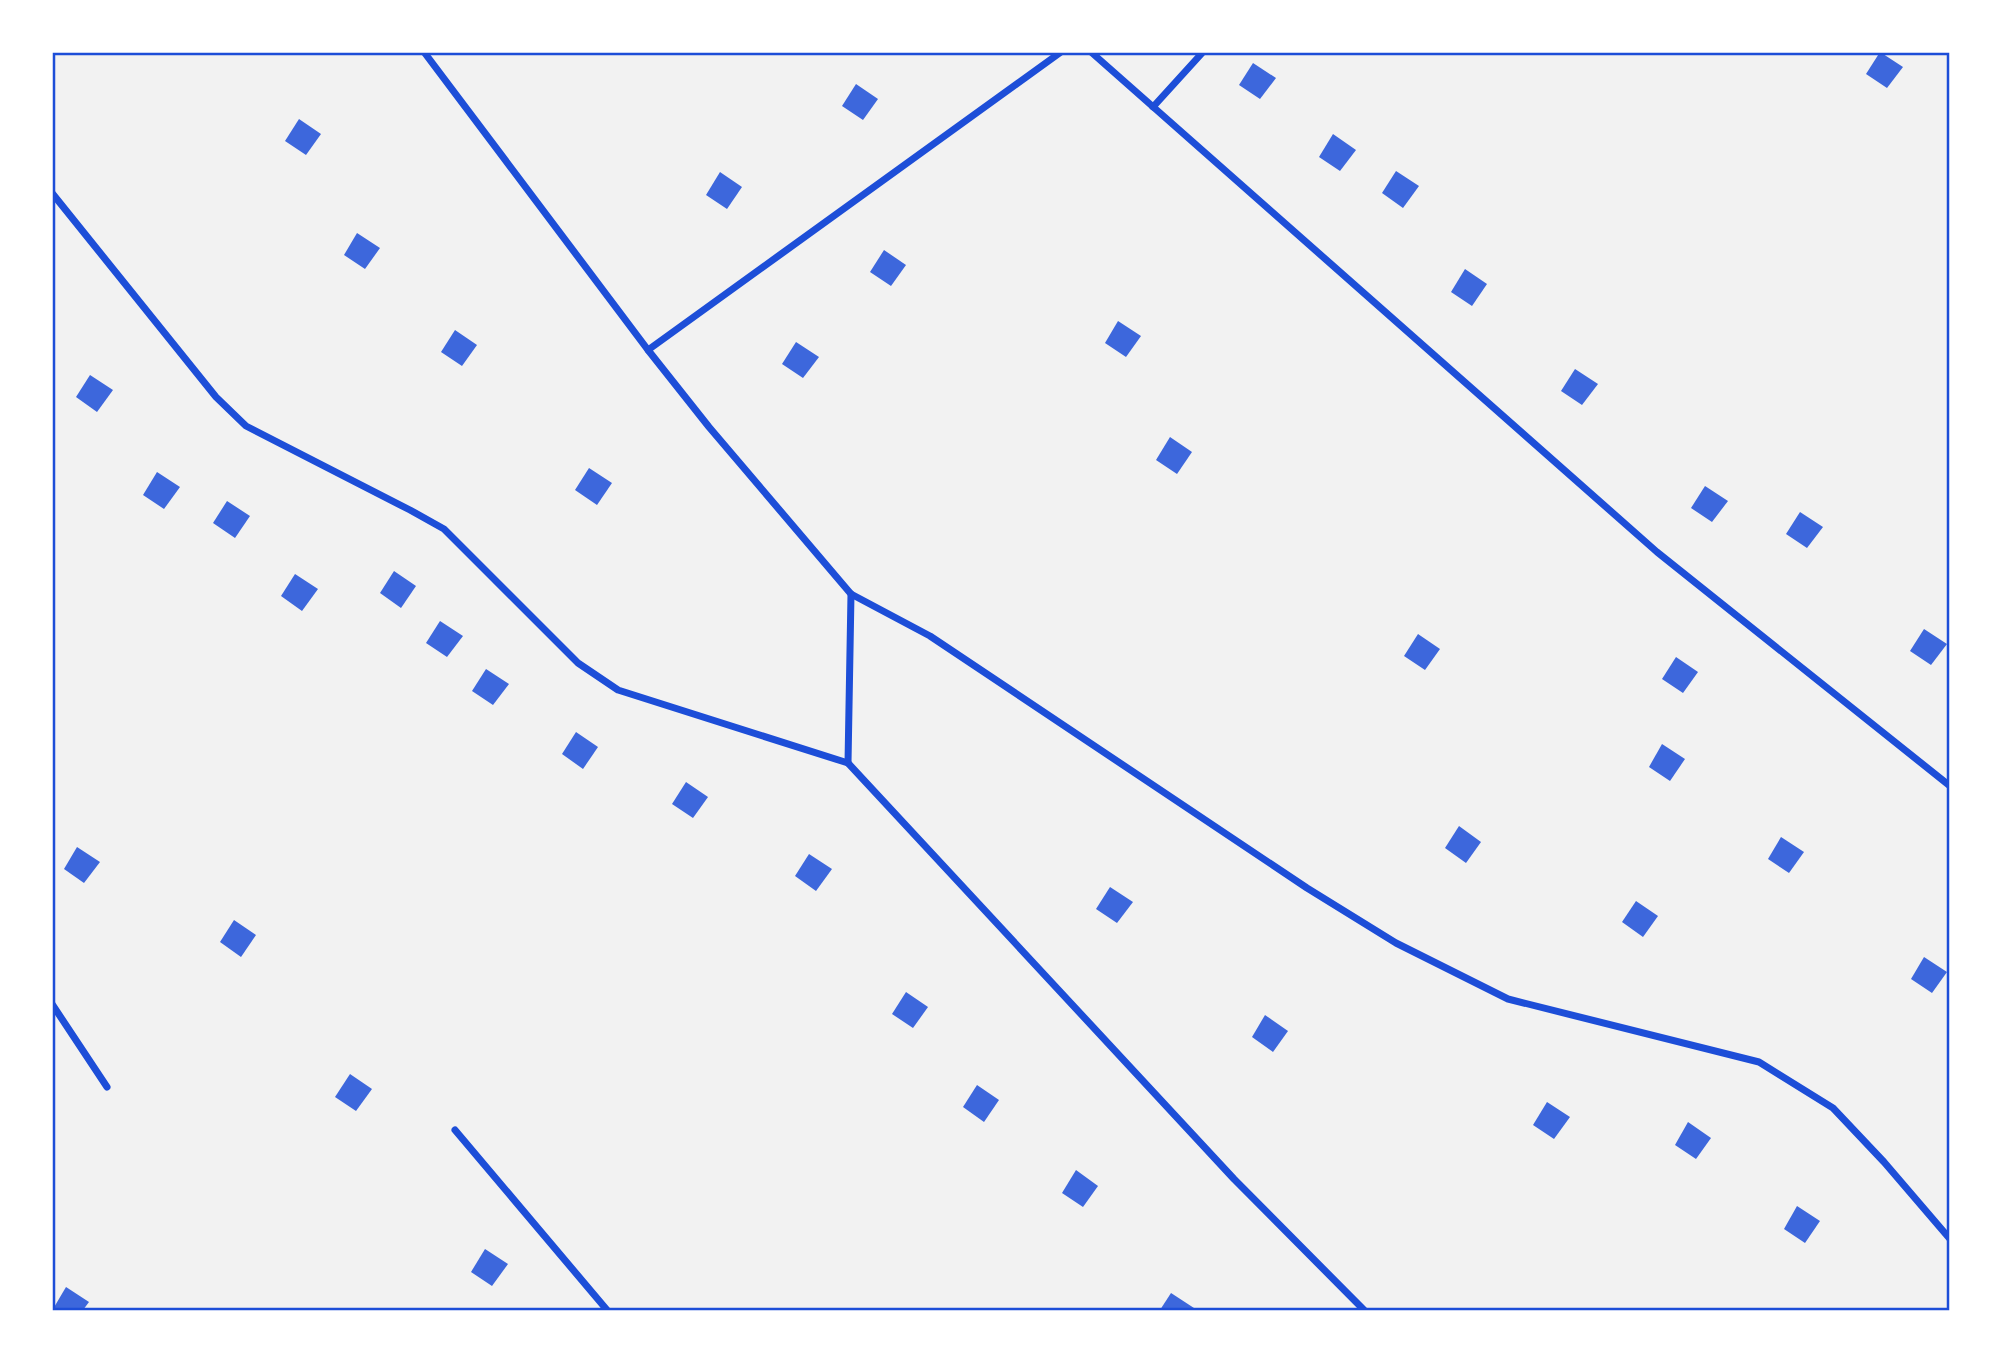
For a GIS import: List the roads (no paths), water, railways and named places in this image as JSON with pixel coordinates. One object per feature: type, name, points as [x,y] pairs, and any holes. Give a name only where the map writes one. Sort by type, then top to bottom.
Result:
[{"type":"street","points":[[424,52],[648,350],[709,427],[851,594],[930,636],[1307,888],[1396,943],[1508,999],[1759,1062],[1833,1108],[1950,1239]]},
{"type":"street","points":[[648,350],[1061,52]]},
{"type":"street","points":[[1091,52],[1657,552],[1950,786]]},
{"type":"street","points":[[1153,107],[1203,52]]},
{"type":"street","points":[[52,192],[216,397],[246,426],[443,529],[578,663],[618,690],[848,764],[1234,1179],[1364,1311]]},
{"type":"street","points":[[848,764],[851,594]]},
{"type":"street","points":[[52,1004],[107,1087]]},
{"type":"street","points":[[455,1130],[607,1311]]}]
